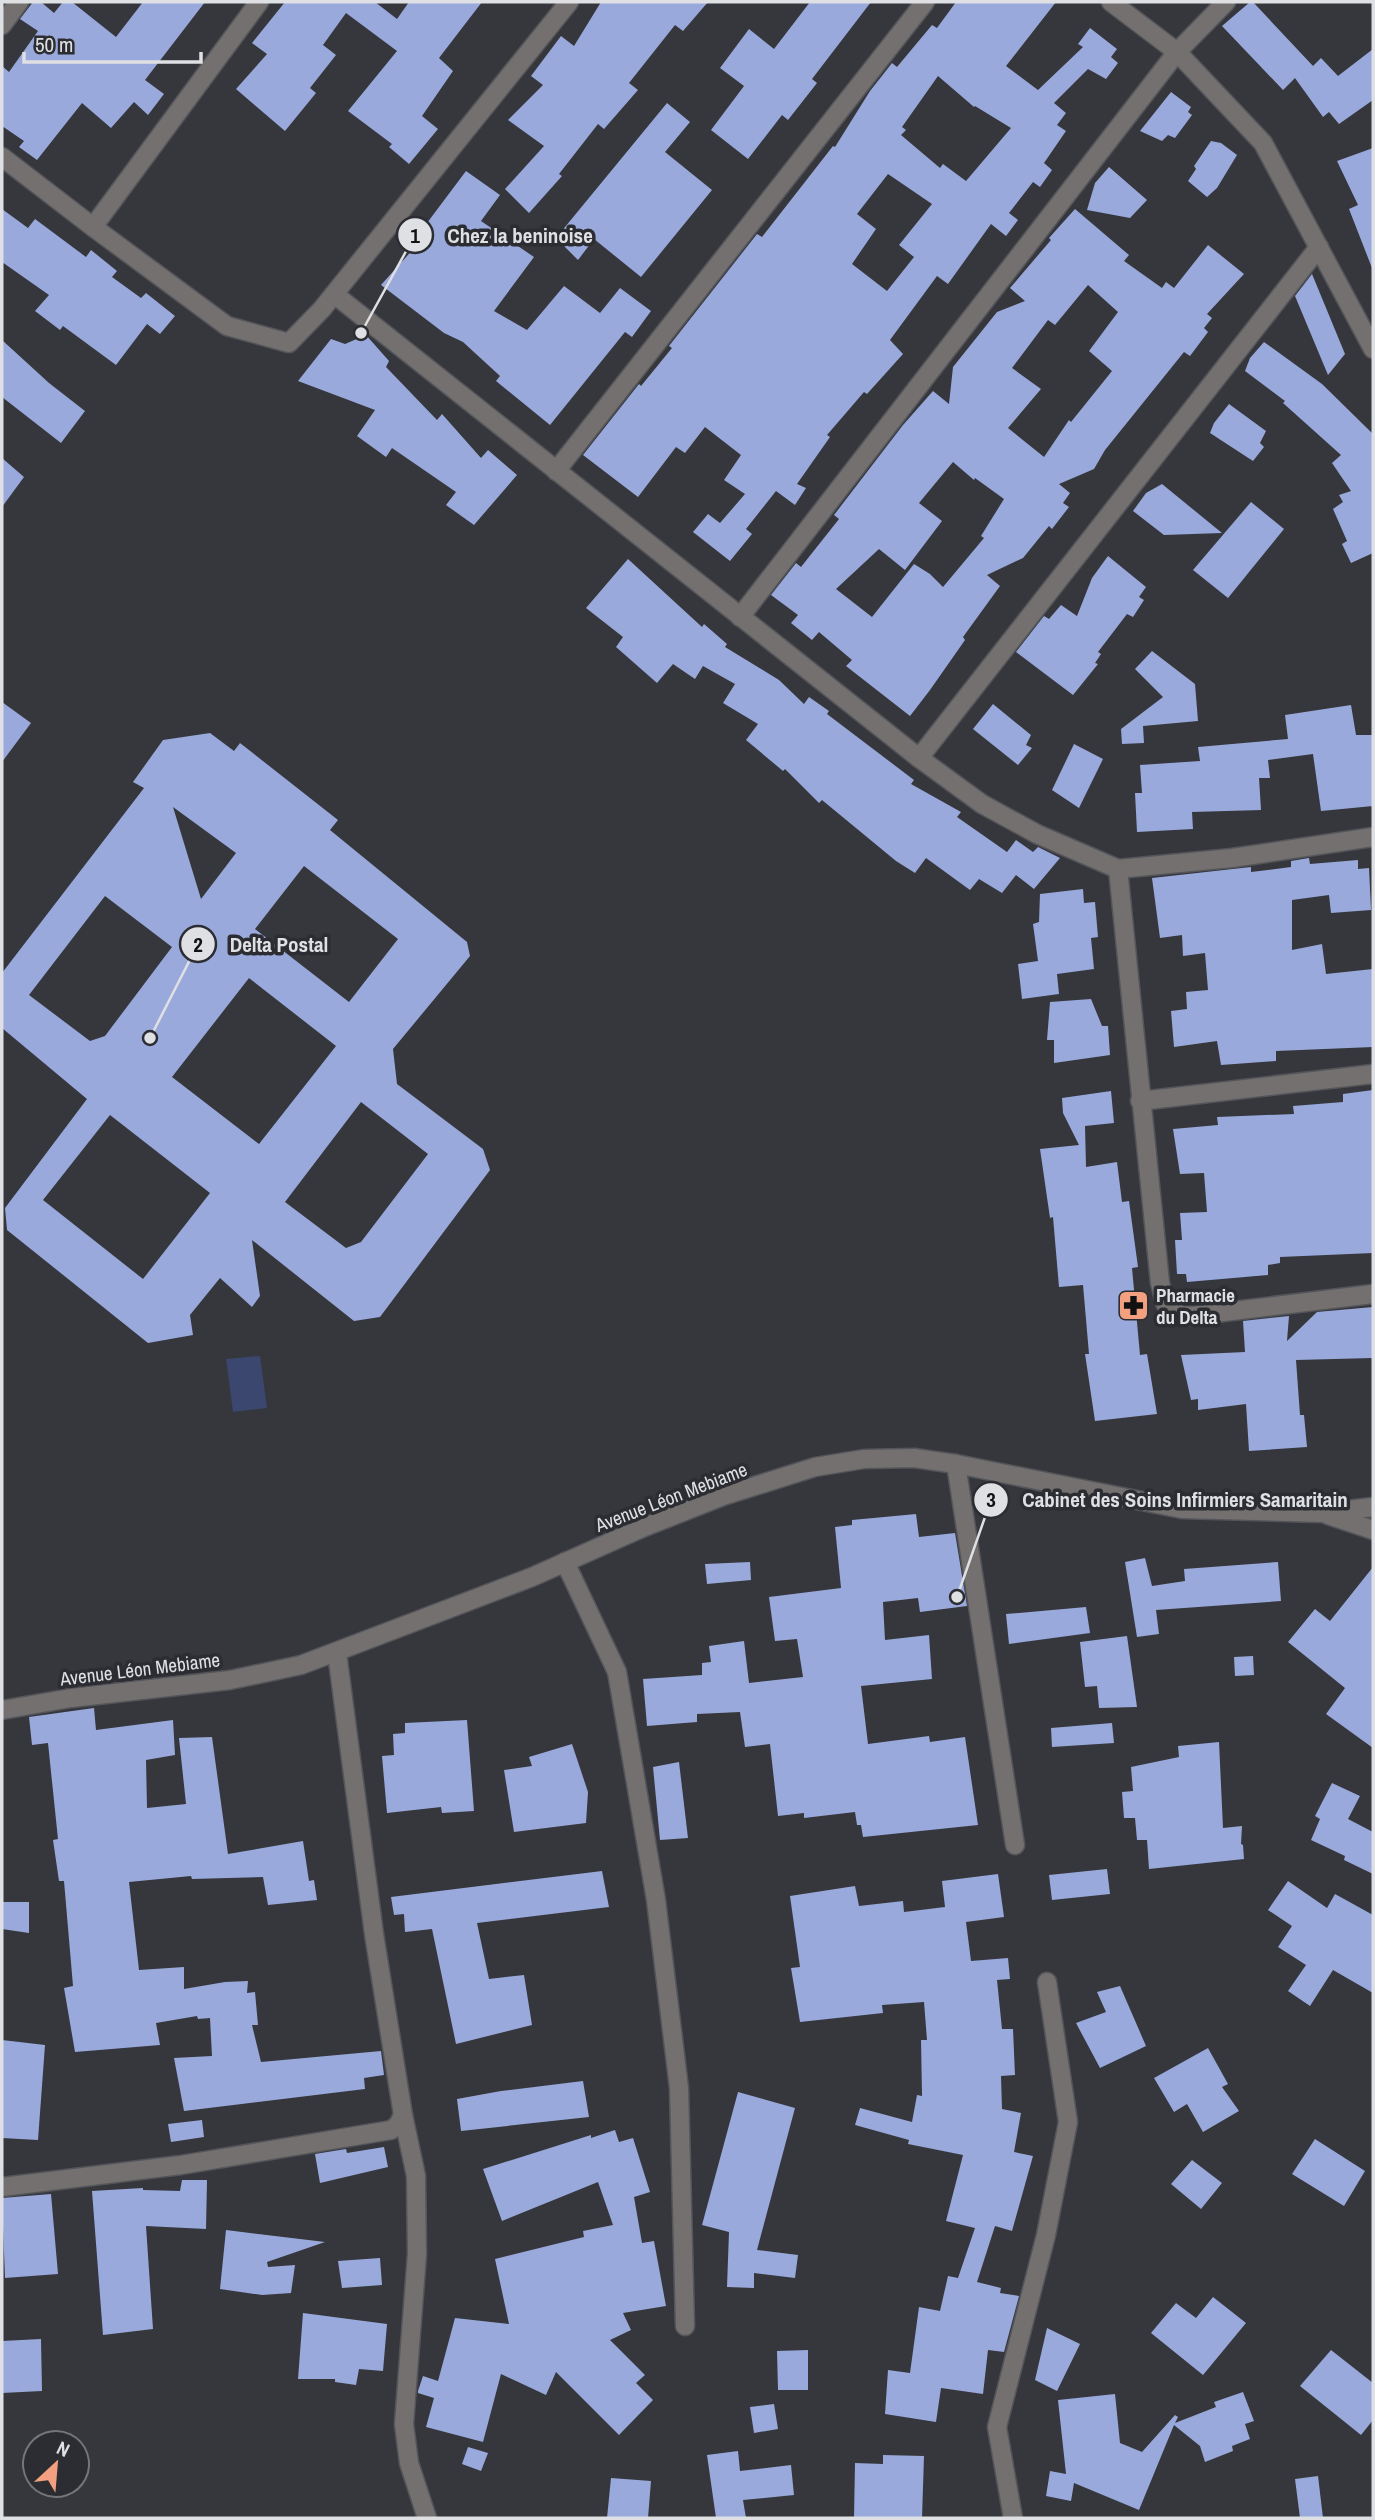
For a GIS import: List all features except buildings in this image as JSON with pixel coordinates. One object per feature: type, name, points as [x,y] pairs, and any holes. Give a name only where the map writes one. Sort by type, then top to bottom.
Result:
[{"type":"street","points":[[2,25],[19,2]]},
{"type":"street","points":[[93,228],[259,2]]},
{"type":"street","points":[[2,157],[93,228],[227,326],[289,343],[334,294],[569,2]]},
{"type":"street","points":[[556,471],[925,2]]},
{"type":"street","points":[[1111,2],[1177,52],[1263,143],[1373,349]]},
{"type":"street","points":[[740,617],[1177,52],[1226,2]]},
{"type":"street","points":[[919,758],[1319,247]]},
{"type":"street","points":[[334,294],[919,758],[982,804],[1037,834],[1118,869],[1233,858],[1373,837]]},
{"type":"street","points":[[1118,869],[1140,1101],[1160,1283],[1165,1304],[1180,1315],[1191,1316],[1373,1294]]},
{"type":"street","points":[[1140,1101],[1373,1074]]},
{"type":"street","name":"Avenue Léon Mebiame","points":[[2,1710],[71,1698],[230,1680],[301,1665],[484,1597],[723,1496],[815,1467],[864,1458],[915,1458],[956,1464],[1182,1509],[1321,1513],[1373,1507]]},
{"type":"street","points":[[956,1464],[1015,1845]]},
{"type":"street","points":[[1321,1513],[1373,1530]]},
{"type":"street","points":[[565,1562],[617,1672],[656,1900],[679,2088],[685,2326]]},
{"type":"street","points":[[337,1653],[374,1934],[403,2115],[416,2176],[417,2254],[404,2424],[410,2463],[427,2518]]},
{"type":"street","points":[[1013,2518],[997,2427],[1046,2235],[1068,2122],[1047,1982]]},
{"type":"street","points":[[2,2187],[181,2165],[391,2130],[398,2125],[403,2115]]},
{"type":"shaded area","points":[[260,1356],[267,1408],[233,1412],[226,1359]]},
{"type":"place","name":"Chez la beninoise","points":[[361,333]]},
{"type":"place","name":"Delta Postal","points":[[150,1038]]},
{"type":"place","name":"Pharmacie du Delta","points":[[1133,1306]]},
{"type":"place","name":"Cabinet des Soins Infirmiers Samaritain","points":[[957,1597]]}]
